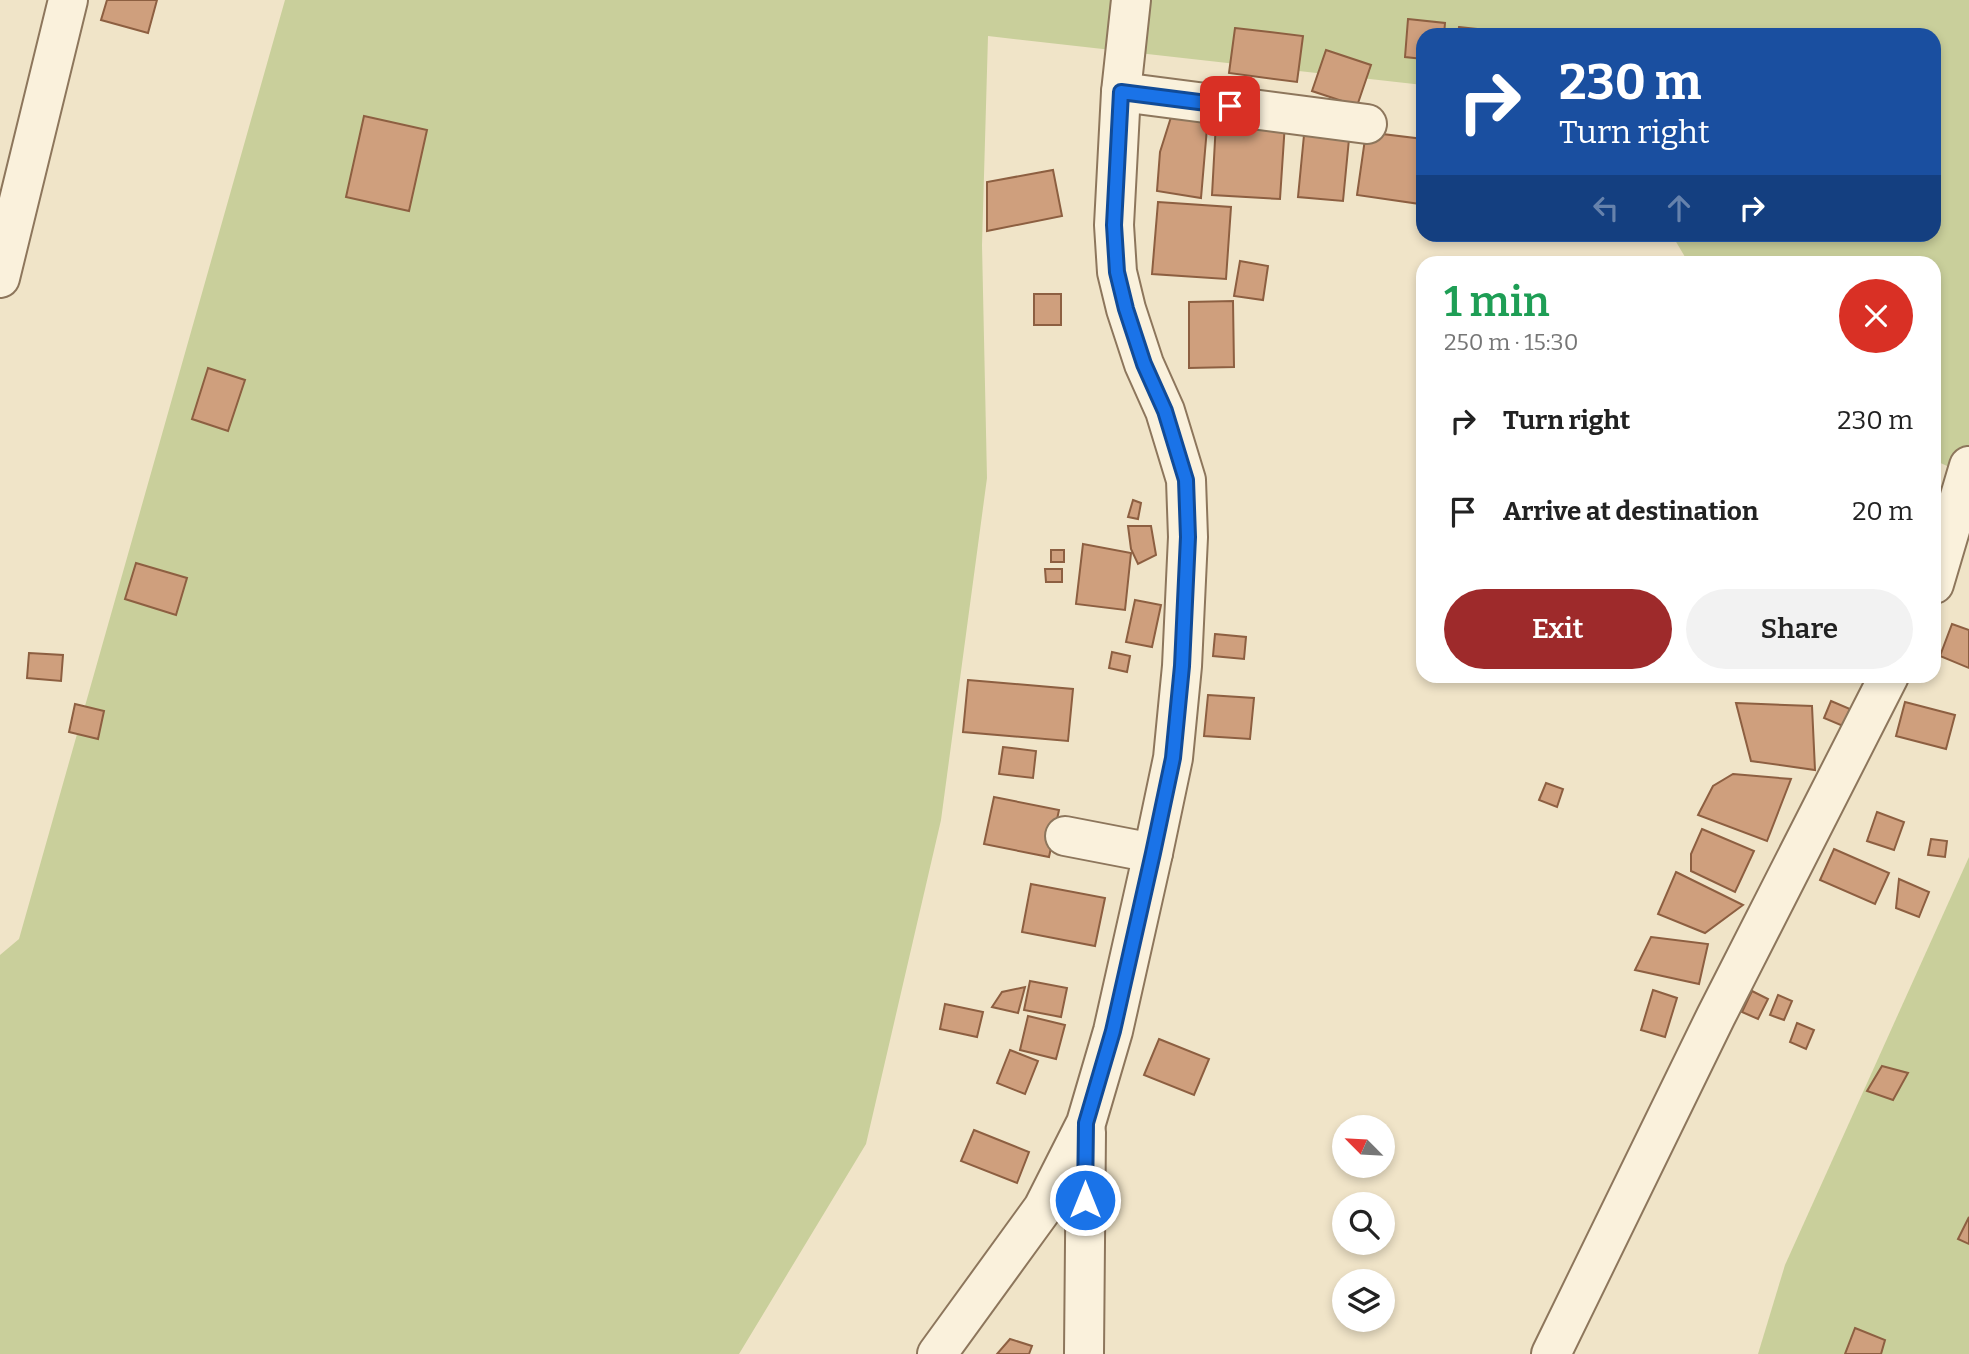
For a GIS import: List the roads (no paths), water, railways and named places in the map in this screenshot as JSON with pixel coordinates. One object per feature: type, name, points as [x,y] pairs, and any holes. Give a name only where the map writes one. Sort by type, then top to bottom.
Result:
[{"type":"street","points":[[0,278],[68,0]]},
{"type":"street","points":[[937,1354],[1043,1208],[1086,1123],[1113,1031],[1173,758],[1182,666],[1188,537],[1186,480],[1165,411],[1144,364],[1126,309],[1117,272],[1114,225],[1121,92],[1131,0]]},
{"type":"street","points":[[1121,92],[1367,124]]},
{"type":"street","points":[[1941,560],[1969,466]]},
{"type":"street","points":[[1551,1354],[1716,1016],[1885,683]]},
{"type":"street","points":[[1065,836],[1153,853]]},
{"type":"street","points":[[1084,1354],[1086,1123]]}]
